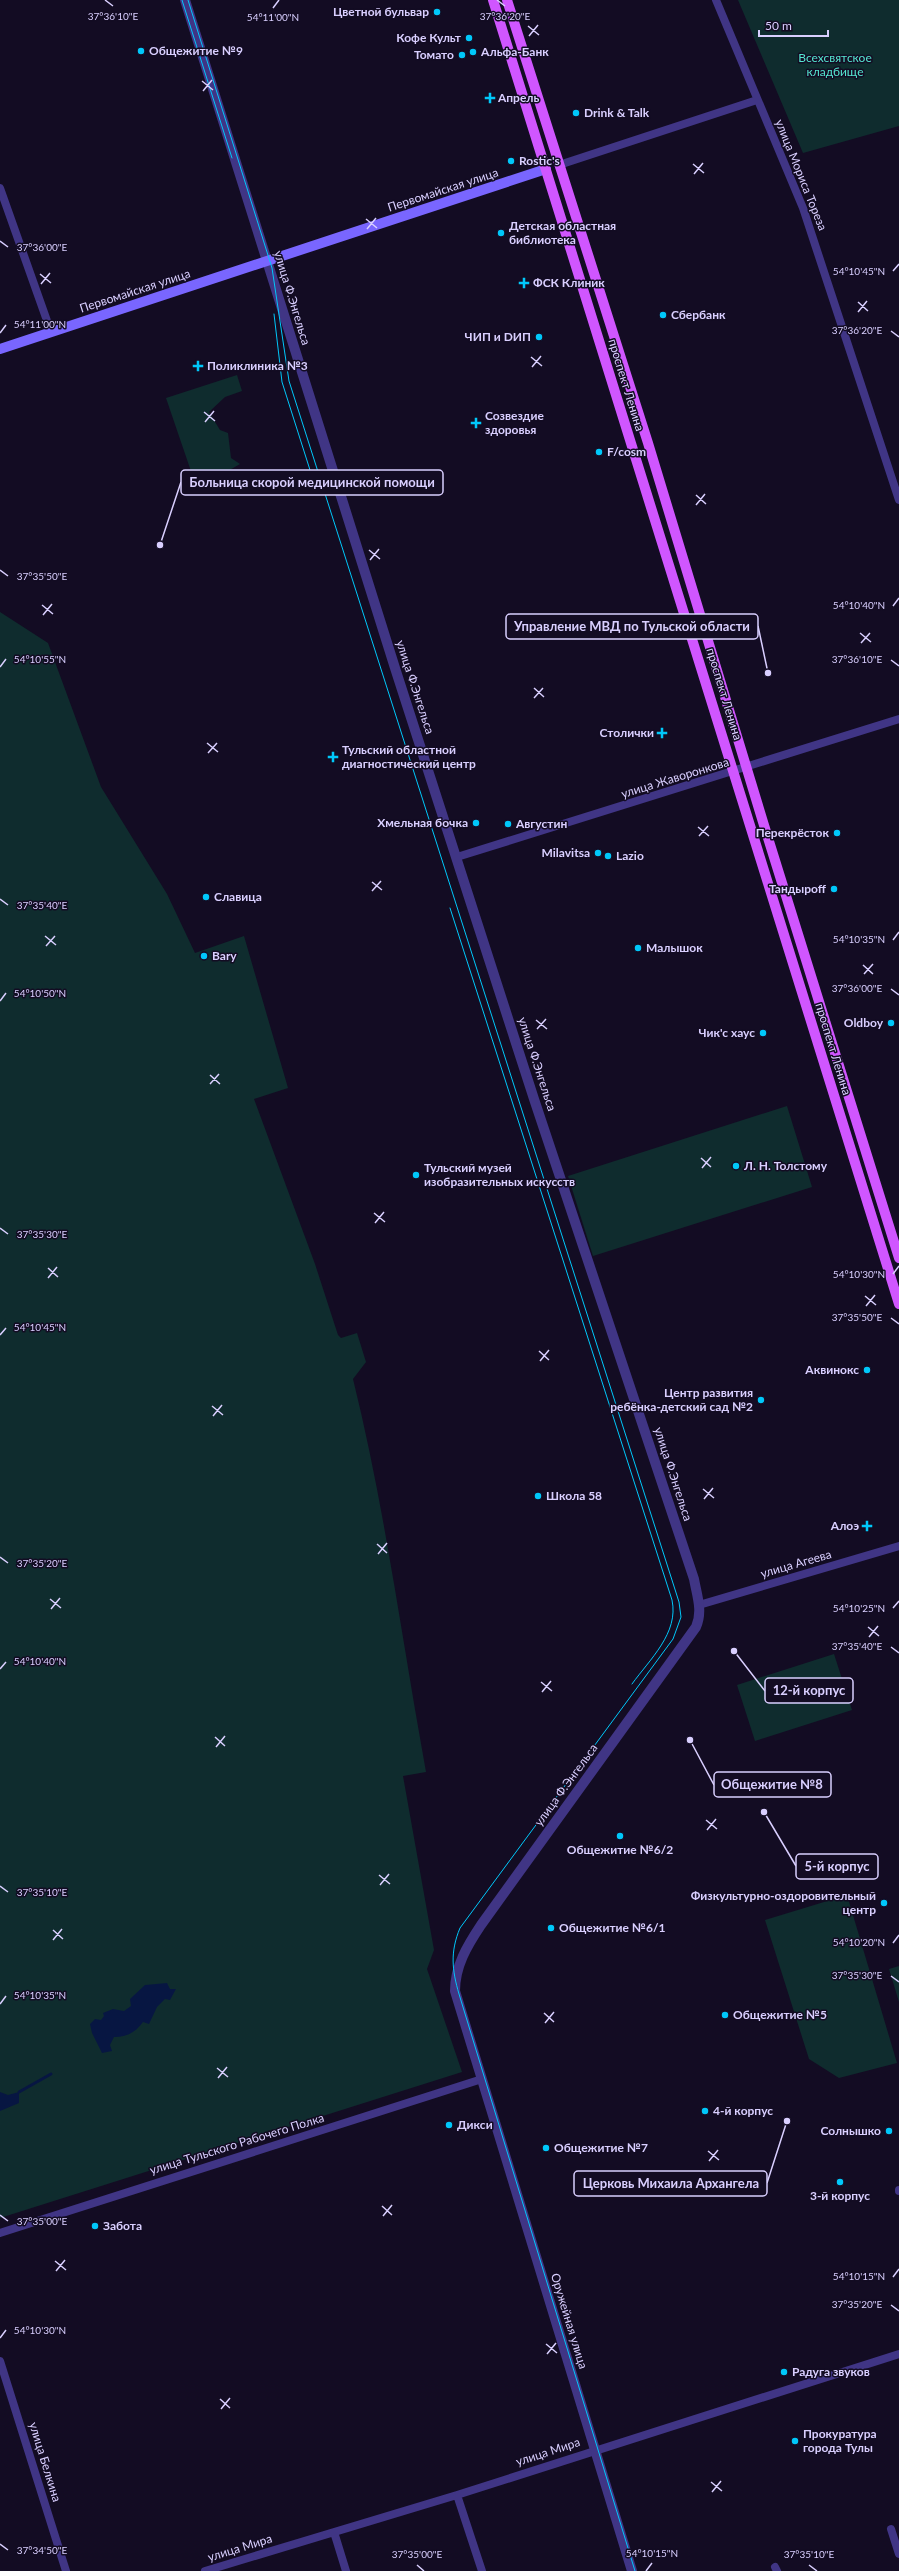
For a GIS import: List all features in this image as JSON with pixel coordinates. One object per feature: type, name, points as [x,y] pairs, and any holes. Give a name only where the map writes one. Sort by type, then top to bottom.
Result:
[{"type":"main road","name":"проспект Ленина","points":[[493,0],[899,1304]]},
{"type":"main road","name":"проспект Ленина","points":[[507,0],[648,443],[746,768],[899,1258]]},
{"type":"main road","name":"Первомайская улица","points":[[0,349],[559,165]]},
{"type":"street","name":"улица Ф.Энгельса","points":[[185,0],[327,457],[534,1099],[689,1565],[699,1605],[700,1617],[696,1627],[465,1949],[455,1981],[455,1991],[482,2079]]},
{"type":"street","name":"улица Мориса Тореза","points":[[716,0],[803,208],[897,489],[899,500]]},
{"type":"street","name":"Первомайская улица","points":[[559,165],[757,100]]},
{"type":"street","points":[[0,188],[51,332]]},
{"type":"street","name":"улица Жаворонкова","points":[[457,857],[734,772],[899,719]]},
{"type":"street","name":"улица Агеева","points":[[699,1605],[899,1546]]},
{"type":"street","name":"улица Тульского Рабочего Полка","points":[[0,2233],[482,2079]]},
{"type":"street","name":"Оружейная улица","points":[[482,2079],[632,2571]]},
{"type":"street","name":"улица Мира","points":[[207,2571],[457,2494],[595,2449],[899,2354]]},
{"type":"street","name":"улица Белкина","points":[[0,2360],[66,2571]]},
{"type":"street","points":[[457,2494],[482,2571]]},
{"type":"street","points":[[891,2529],[899,2554]]},
{"type":"street","points":[[334,2532],[346,2571]]},
{"type":"green space","name":"Всехсвятское кладбище","points":[[738,0],[899,0],[899,126],[803,153]]},
{"type":"green space","points":[[237,375],[242,391],[225,397],[209,412],[220,430],[228,433],[231,458],[240,464],[216,478],[195,483],[166,398]]},
{"type":"green space","points":[[0,612],[48,643],[101,787],[167,894],[195,953],[244,936],[288,1088],[254,1099],[315,1264],[338,1335],[341,1338],[357,1333],[366,1362],[353,1379],[375,1476],[426,1772],[403,1776],[434,1950],[427,1969],[462,2072],[0,2218]]},
{"type":"green space","points":[[787,1106],[812,1187],[593,1256],[568,1176]]},
{"type":"green space","points":[[834,1654],[852,1710],[755,1741],[737,1685]]},
{"type":"green space","points":[[847,1895],[897,2063],[839,2078],[809,2059],[765,1920]]},
{"type":"green space","points":[[899,1966],[899,2002],[889,1969]]},
{"type":"water","points":[[167,1983],[170,1989],[176,1989],[170,2000],[165,1999],[157,2007],[149,2024],[143,2022],[131,2033],[114,2037],[110,2045],[112,2051],[102,2053],[92,2033],[90,2024],[95,2019],[101,2020],[104,2016],[103,2013],[113,2009],[124,2011],[131,2006],[130,1999],[145,1985]]},
{"type":"water","points":[[0,2092],[8,2095],[19,2092],[19,2103],[0,2111]]},
{"type":"waterway","points":[[19,2092],[51,2074]]},
{"type":"tram line","points":[[182,0],[232,158]]},
{"type":"tram line","points":[[188,0],[272,268],[289,381],[679,1602],[681,1617],[673,1639],[460,1928],[453,1953],[455,1977],[459,1994],[635,2571]]},
{"type":"tram line","points":[[274,314],[282,382],[317,492]]},
{"type":"tram line","points":[[450,908],[672,1600],[673,1612],[671,1624],[667,1634],[661,1645],[632,1684]]},
{"type":"place","name":"Цветной бульвар","points":[[437,12]]},
{"type":"place","name":"Кофе Культ","points":[[469,38]]},
{"type":"place","name":"Общежитие №9","points":[[141,51]]},
{"type":"place","name":"Альфа-Банк","points":[[473,52]]},
{"type":"place","name":"Томато","points":[[462,55]]},
{"type":"place","name":"Апрель","points":[[490,98]]},
{"type":"place","name":"Drink & Talk","points":[[576,113]]},
{"type":"place","name":"Rostic's","points":[[511,161]]},
{"type":"place","name":"Детская областная библиотека","points":[[501,233]]},
{"type":"place","name":"ФСК Клиник","points":[[524,283]]},
{"type":"place","name":"Сбербанк","points":[[663,315]]},
{"type":"place","name":"ЧИП и DИП","points":[[539,337]]},
{"type":"place","name":"Поликлиника №3","points":[[198,366]]},
{"type":"place","name":"Созвездие здоровья","points":[[476,423]]},
{"type":"place","name":"F/cosm","points":[[599,452]]},
{"type":"place","name":"Больница скорой медицинской помощи","points":[[160,545]]},
{"type":"place","name":"Управление МВД по Тульской области","points":[[768,673]]},
{"type":"place","name":"Столички","points":[[662,733]]},
{"type":"place","name":"Тульский областной диагностический центр","points":[[333,757]]},
{"type":"place","name":"Хмельная бочка","points":[[476,823]]},
{"type":"place","name":"Августин","points":[[508,824]]},
{"type":"place","name":"Перекрёсток","points":[[837,833]]},
{"type":"place","name":"Milavitsa","points":[[598,853]]},
{"type":"place","name":"Lazio","points":[[608,856]]},
{"type":"place","name":"Тандырoff","points":[[834,889]]},
{"type":"place","name":"Славица","points":[[206,897]]},
{"type":"place","name":"Малышок","points":[[638,948]]},
{"type":"place","name":"Bary","points":[[204,956]]},
{"type":"place","name":"Oldboy","points":[[891,1023]]},
{"type":"place","name":"Чик'с хаус","points":[[763,1033]]},
{"type":"place","name":"Л. Н. Толстому","points":[[736,1166]]},
{"type":"place","name":"Тульский музей изобразительных искусств","points":[[416,1175]]},
{"type":"place","name":"Аквинокс","points":[[867,1370]]},
{"type":"place","name":"Центр развития ребёнка-детский сад №2","points":[[761,1400]]},
{"type":"place","name":"Школа 58","points":[[538,1496]]},
{"type":"place","name":"Алоэ","points":[[867,1526]]},
{"type":"place","name":"12-й корпус","points":[[734,1651]]},
{"type":"place","name":"Общежитие №8","points":[[690,1740]]},
{"type":"place","name":"5-й корпус","points":[[764,1812]]},
{"type":"place","name":"Общежитие №6/2","points":[[620,1836]]},
{"type":"place","name":"Физкультурно-оздоровительный центр","points":[[884,1903]]},
{"type":"place","name":"Общежитие №6/1","points":[[551,1928]]},
{"type":"place","name":"Общежитие №5","points":[[725,2015]]},
{"type":"place","name":"4-й корпус","points":[[705,2111]]},
{"type":"place","name":"Церковь Михаила Архангела","points":[[787,2121]]},
{"type":"place","name":"Дикси","points":[[449,2125]]},
{"type":"place","name":"Солнышко","points":[[889,2131]]},
{"type":"place","name":"Общежитие №7","points":[[546,2148]]},
{"type":"place","name":"3-й корпус","points":[[840,2182]]},
{"type":"place","name":"Забота","points":[[95,2226]]},
{"type":"place","name":"Радуга звуков","points":[[784,2372]]},
{"type":"place","name":"Прокуратура города Тулы","points":[[795,2441]]}]
